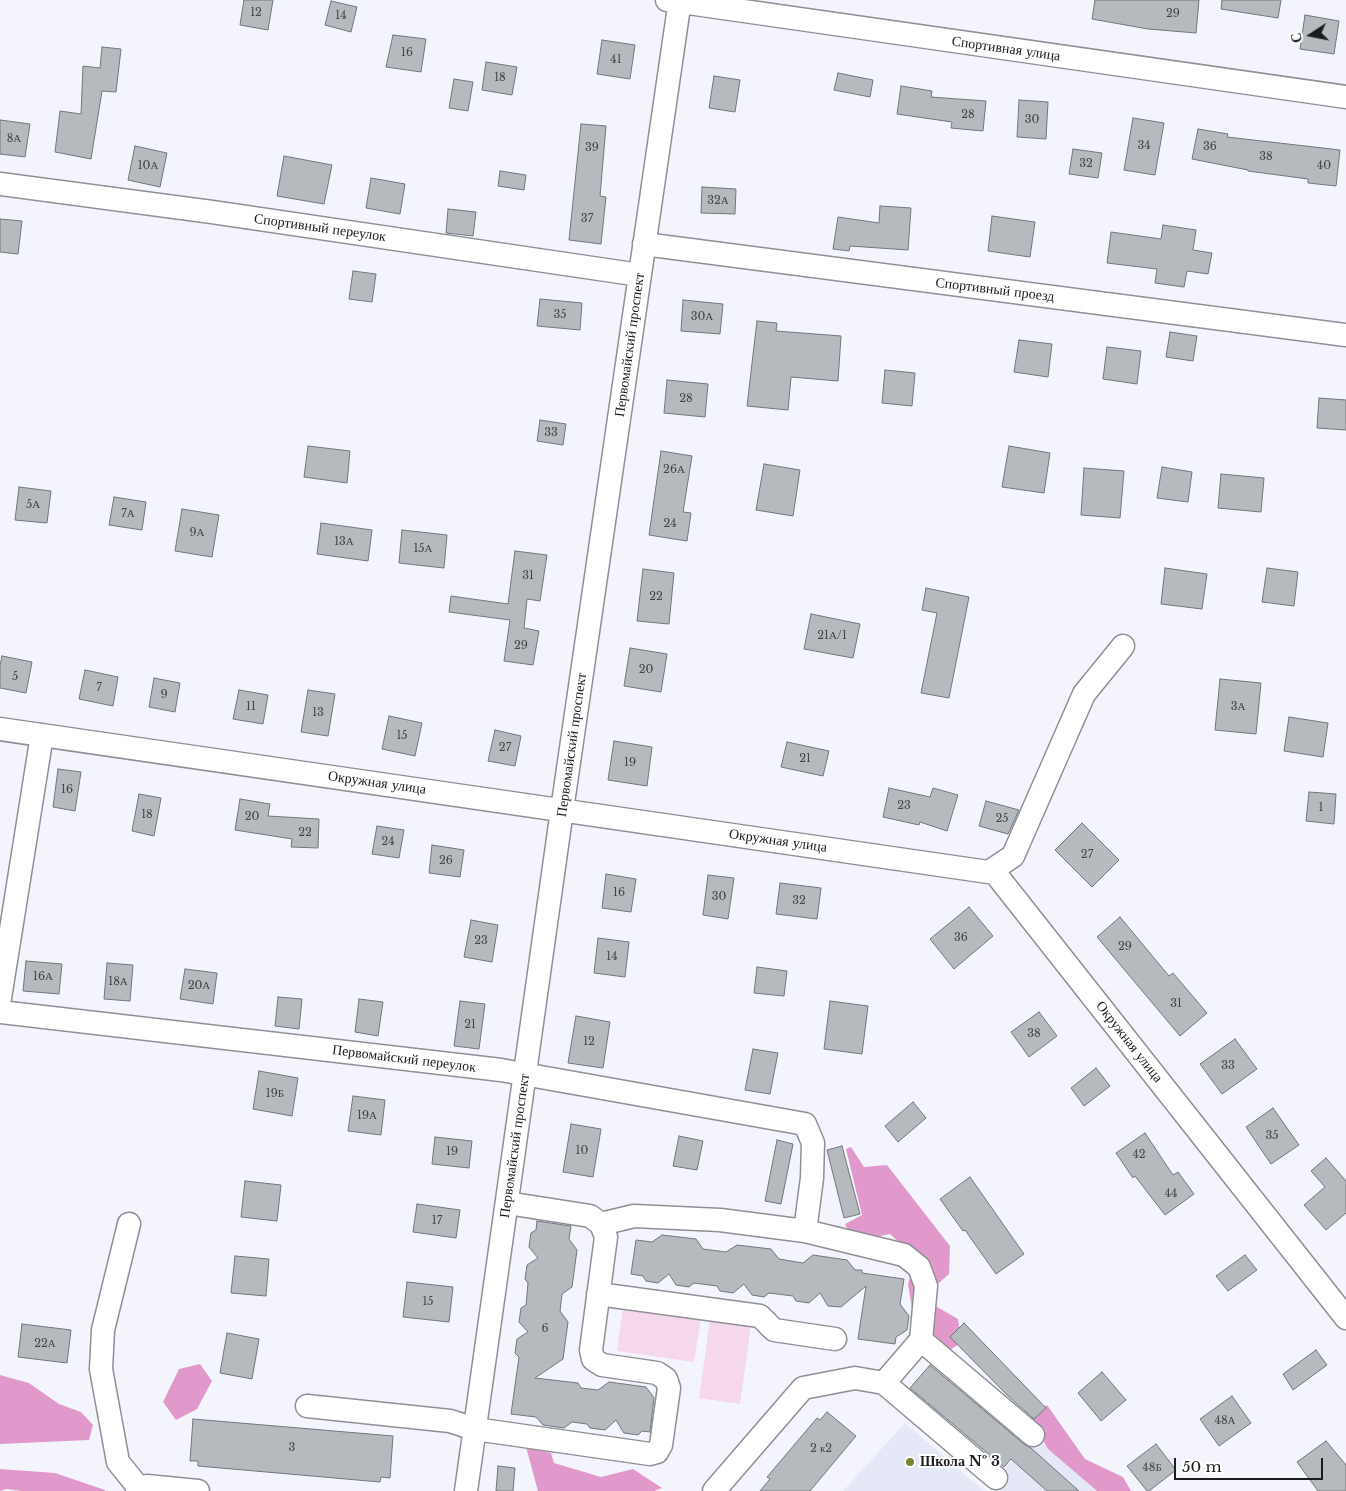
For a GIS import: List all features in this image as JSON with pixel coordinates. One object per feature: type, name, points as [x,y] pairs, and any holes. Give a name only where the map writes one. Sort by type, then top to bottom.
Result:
[{"type":"street","name":"Спортивная улица","points":[[675,1],[1346,97]]},
{"type":"street","name":"Первомайский проспект","points":[[466,1491],[640,275],[675,1]]},
{"type":"street","name":"Спортивный переулок","points":[[0,184],[222,213],[640,275]]},
{"type":"street","name":"Спортивный проезд","points":[[644,244],[1346,335]]},
{"type":"street","points":[[989,872],[1013,856],[1084,694],[1123,646]]},
{"type":"street","name":"Окружная улица","points":[[0,729],[995,873],[1346,1318]]},
{"type":"street","points":[[0,998],[42,735]]},
{"type":"street","name":"Первомайский переулок","points":[[0,1012],[525,1074],[805,1124],[813,1142],[812,1178],[805,1231]]},
{"type":"street","points":[[307,1406],[450,1421],[475,1429],[650,1454],[657,1452],[661,1445],[669,1388],[666,1379],[657,1373],[602,1365],[593,1360],[591,1350],[606,1237],[601,1224],[590,1216],[507,1203]]},
{"type":"street","points":[[601,1224],[634,1216],[720,1220],[805,1231],[904,1255],[919,1268],[926,1286],[921,1340],[884,1383]]},
{"type":"street","points":[[129,1224],[103,1330],[101,1369],[118,1462],[138,1489],[147,1486],[198,1491]]},
{"type":"street","points":[[598,1294],[760,1316],[774,1330],[835,1339]]},
{"type":"street","points":[[921,1340],[1033,1435]]},
{"type":"street","points":[[714,1491],[803,1388],[855,1378],[884,1383],[996,1478]]},
{"type":"shaded area","points":[[851,1147],[864,1167],[887,1165],[950,1246],[949,1274],[923,1297],[958,1319],[961,1343],[948,1351],[915,1327],[908,1284],[916,1259],[890,1234],[853,1242],[845,1224],[862,1215],[846,1149]]},
{"type":"shaded area","points":[[623,1307],[701,1318],[694,1362],[617,1351]]},
{"type":"shaded area","points":[[710,1319],[751,1325],[740,1404],[699,1398]]},
{"type":"shaded area","points":[[200,1364],[212,1381],[197,1409],[176,1420],[163,1402],[179,1369]]},
{"type":"shaded area","points":[[0,1375],[29,1383],[59,1404],[81,1412],[93,1425],[89,1440],[0,1444]]},
{"type":"shaded area","points":[[1047,1405],[1085,1459],[1123,1477],[1131,1491],[1097,1491],[1048,1449],[1030,1416]]},
{"type":"shaded area","name":"Школа № 3","points":[[905,1423],[984,1491],[843,1491]]},
{"type":"shaded area","points":[[1039,1428],[1095,1491],[1000,1491],[992,1484]]},
{"type":"shaded area","points":[[526,1447],[551,1453],[554,1463],[601,1477],[633,1469],[662,1488],[654,1491],[538,1491]]},
{"type":"shaded area","points":[[0,1469],[55,1473],[105,1491],[22,1491],[6,1489],[0,1491]]},
{"type":"building","points":[[244,0],[273,0],[268,30],[240,25]]},
{"type":"building","points":[[1095,0],[1199,0],[1196,33],[1148,29],[1092,19]]},
{"type":"building","points":[[1222,0],[1281,0],[1278,18],[1221,9]]},
{"type":"building","points":[[331,1],[357,7],[351,32],[325,25]]},
{"type":"building","points":[[1305,15],[1339,21],[1334,54],[1300,49]]},
{"type":"building","points":[[393,35],[426,39],[421,72],[386,67]]},
{"type":"building","points":[[602,40],[635,45],[630,79],[597,74]]},
{"type":"building","points":[[102,47],[121,49],[116,92],[102,91],[91,159],[55,152],[60,111],[81,114],[83,66],[100,68]]},
{"type":"building","points":[[486,62],[517,67],[512,95],[482,90]]},
{"type":"building","points":[[838,73],[873,80],[870,97],[834,90]]},
{"type":"building","points":[[714,76],[740,80],[735,112],[709,108]]},
{"type":"building","points":[[454,79],[473,82],[468,111],[449,108]]},
{"type":"building","points":[[901,86],[932,91],[931,97],[986,101],[983,131],[951,128],[952,122],[897,114]]},
{"type":"building","points":[[1019,100],[1048,102],[1046,139],[1017,137]]},
{"type":"building","points":[[1133,118],[1164,123],[1155,175],[1124,170]]},
{"type":"building","points":[[0,120],[30,124],[25,157],[0,154]]},
{"type":"building","points":[[581,124],[606,126],[600,196],[606,197],[601,244],[569,240]]},
{"type":"building","points":[[1198,129],[1228,134],[1227,137],[1340,150],[1336,186],[1308,183],[1308,179],[1248,171],[1192,159]]},
{"type":"building","points":[[135,146],[167,153],[160,187],[128,180]]},
{"type":"building","points":[[1073,149],[1102,153],[1098,178],[1069,174]]},
{"type":"building","points":[[284,156],[332,165],[324,204],[277,196]]},
{"type":"building","points":[[500,171],[526,175],[524,190],[498,186]]},
{"type":"building","points":[[371,178],[405,184],[400,214],[366,208]]},
{"type":"building","points":[[702,187],[736,189],[735,214],[701,213]]},
{"type":"building","points":[[880,206],[911,208],[908,250],[850,246],[849,251],[833,249],[838,217],[879,223]]},
{"type":"building","points":[[448,209],[476,212],[473,236],[446,233]]},
{"type":"building","points":[[992,216],[1035,222],[1030,257],[988,251]]},
{"type":"building","points":[[0,219],[22,221],[18,254],[0,252]]},
{"type":"building","points":[[1163,225],[1196,230],[1193,250],[1212,253],[1208,274],[1187,271],[1184,287],[1155,283],[1157,269],[1107,263],[1111,232],[1161,239]]},
{"type":"building","points":[[353,271],[376,274],[372,302],[349,299]]},
{"type":"building","points":[[540,299],[582,303],[580,330],[537,326]]},
{"type":"building","points":[[683,300],[723,304],[720,334],[681,331]]},
{"type":"building","points":[[757,321],[777,323],[776,331],[841,336],[838,381],[791,377],[788,410],[747,406]]},
{"type":"building","points":[[1170,332],[1197,336],[1193,361],[1166,357]]},
{"type":"building","points":[[1019,340],[1052,344],[1048,377],[1014,372]]},
{"type":"building","points":[[1107,347],[1141,351],[1137,384],[1103,379]]},
{"type":"building","points":[[885,370],[915,373],[912,406],[882,403]]},
{"type":"building","points":[[667,380],[708,384],[705,417],[664,413]]},
{"type":"building","points":[[1319,398],[1346,400],[1346,430],[1317,428]]},
{"type":"building","points":[[540,420],[566,424],[563,445],[537,441]]},
{"type":"building","points":[[308,446],[350,451],[347,483],[304,477]]},
{"type":"building","points":[[1009,446],[1050,453],[1044,493],[1002,487]]},
{"type":"building","points":[[661,451],[692,456],[683,512],[691,513],[687,541],[649,535]]},
{"type":"building","points":[[764,464],[800,470],[793,516],[756,510]]},
{"type":"building","points":[[1162,467],[1192,472],[1188,502],[1157,498]]},
{"type":"building","points":[[1084,468],[1124,471],[1120,518],[1081,515]]},
{"type":"building","points":[[1221,474],[1264,478],[1261,512],[1218,508]]},
{"type":"building","points":[[19,487],[51,491],[47,523],[15,520]]},
{"type":"building","points":[[114,497],[146,502],[142,530],[109,525]]},
{"type":"building","points":[[182,509],[219,515],[212,557],[175,551]]},
{"type":"building","points":[[321,523],[372,530],[368,561],[317,554]]},
{"type":"building","points":[[402,530],[447,535],[444,568],[399,563]]},
{"type":"building","points":[[515,551],[547,555],[540,601],[527,599],[524,628],[539,631],[533,665],[504,661],[510,620],[449,612],[451,596],[508,604]]},
{"type":"building","points":[[1165,568],[1207,574],[1202,609],[1161,604]]},
{"type":"building","points":[[1267,568],[1298,572],[1294,606],[1262,602]]},
{"type":"building","points":[[643,569],[674,573],[669,624],[637,621]]},
{"type":"building","points":[[926,588],[969,597],[949,698],[921,693],[937,613],[922,610]]},
{"type":"building","points":[[811,614],[860,624],[853,658],[804,649]]},
{"type":"building","points":[[630,648],[667,654],[661,692],[624,686]]},
{"type":"building","points":[[2,656],[32,662],[26,693],[0,688]]},
{"type":"building","points":[[85,670],[118,677],[113,706],[79,699]]},
{"type":"building","points":[[154,678],[180,683],[175,712],[149,707]]},
{"type":"building","points":[[1220,679],[1261,683],[1256,734],[1215,730]]},
{"type":"building","points":[[239,690],[268,695],[263,724],[233,719]]},
{"type":"building","points":[[308,690],[335,694],[328,736],[301,732]]},
{"type":"building","points":[[389,716],[422,723],[415,756],[382,749]]},
{"type":"building","points":[[1289,717],[1328,723],[1323,757],[1284,751]]},
{"type":"building","points":[[495,730],[521,736],[515,766],[488,761]]},
{"type":"building","points":[[614,741],[652,747],[647,786],[608,780]]},
{"type":"building","points":[[787,742],[829,751],[823,776],[781,767]]},
{"type":"building","points":[[58,769],[81,772],[75,811],[53,807]]},
{"type":"building","points":[[889,788],[930,797],[933,788],[958,795],[947,831],[920,822],[919,825],[883,817]]},
{"type":"building","points":[[1309,792],[1336,794],[1334,824],[1306,821]]},
{"type":"building","points":[[139,794],[161,798],[154,836],[132,831]]},
{"type":"building","points":[[240,799],[270,804],[268,816],[319,819],[318,848],[291,847],[292,839],[235,830]]},
{"type":"building","points":[[986,801],[1019,810],[1008,834],[979,826]]},
{"type":"building","points":[[1082,823],[1119,860],[1092,887],[1055,850]]},
{"type":"building","points":[[377,826],[404,830],[399,858],[372,854]]},
{"type":"building","points":[[432,845],[464,850],[460,877],[429,873]]},
{"type":"building","points":[[606,874],[636,879],[631,912],[602,908]]},
{"type":"building","points":[[708,875],[734,878],[728,919],[703,915]]},
{"type":"building","points":[[780,883],[821,888],[817,919],[776,914]]},
{"type":"building","points":[[969,907],[993,936],[954,969],[930,939]]},
{"type":"building","points":[[1120,917],[1169,976],[1173,973],[1207,1013],[1180,1036],[1097,937]]},
{"type":"building","points":[[471,920],[498,925],[492,962],[464,957]]},
{"type":"building","points":[[598,938],[629,942],[625,977],[594,973]]},
{"type":"building","points":[[26,961],[62,964],[59,994],[23,991]]},
{"type":"building","points":[[107,963],[133,965],[130,1001],[104,999]]},
{"type":"building","points":[[757,967],[787,971],[784,996],[754,993]]},
{"type":"building","points":[[185,969],[217,973],[213,1004],[180,999]]},
{"type":"building","points":[[278,997],[302,999],[299,1029],[275,1026]]},
{"type":"building","points":[[359,999],[383,1002],[378,1036],[355,1032]]},
{"type":"building","points":[[460,1001],[485,1004],[479,1049],[454,1046]]},
{"type":"building","points":[[830,1001],[868,1006],[862,1054],[824,1049]]},
{"type":"building","points":[[1039,1012],[1057,1036],[1029,1057],[1011,1032]]},
{"type":"building","points":[[576,1016],[610,1022],[603,1068],[568,1063]]},
{"type":"building","points":[[1235,1039],[1257,1069],[1222,1094],[1200,1064]]},
{"type":"building","points":[[753,1049],[778,1053],[770,1094],[745,1090]]},
{"type":"building","points":[[1096,1068],[1110,1086],[1084,1106],[1071,1088]]},
{"type":"building","points":[[259,1071],[298,1078],[292,1116],[253,1109]]},
{"type":"building","points":[[353,1096],[385,1100],[381,1135],[348,1131]]},
{"type":"building","points":[[913,1102],[926,1118],[898,1142],[885,1126]]},
{"type":"building","points":[[1273,1108],[1299,1145],[1271,1164],[1246,1127]]},
{"type":"building","points":[[571,1124],[601,1129],[593,1177],[563,1172]]},
{"type":"building","points":[[1145,1133],[1173,1175],[1178,1172],[1194,1194],[1165,1215],[1135,1176],[1133,1178],[1116,1153]]},
{"type":"building","points":[[679,1136],[703,1141],[697,1170],[673,1166]]},
{"type":"building","points":[[435,1137],[472,1141],[469,1168],[432,1164]]},
{"type":"building","points":[[777,1140],[793,1144],[781,1204],[765,1201]]},
{"type":"building","points":[[842,1146],[860,1214],[844,1218],[827,1150]]},
{"type":"building","points":[[1326,1158],[1346,1181],[1346,1213],[1326,1230],[1304,1205],[1325,1187],[1311,1171]]},
{"type":"building","points":[[970,1177],[1024,1254],[996,1274],[940,1199]]},
{"type":"building","points":[[245,1181],[281,1185],[277,1221],[241,1217]]},
{"type":"building","points":[[417,1204],[460,1210],[456,1238],[413,1232]]},
{"type":"building","points":[[537,1221],[571,1226],[569,1239],[577,1250],[572,1287],[562,1294],[560,1311],[568,1322],[563,1359],[535,1378],[578,1383],[581,1388],[598,1390],[609,1382],[646,1387],[654,1398],[650,1432],[642,1431],[638,1435],[624,1433],[616,1420],[605,1430],[590,1428],[587,1424],[572,1422],[564,1428],[543,1425],[536,1417],[511,1414],[519,1357],[515,1353],[517,1339],[528,1332],[519,1322],[521,1308],[526,1305],[528,1283],[525,1279],[527,1265],[538,1258],[529,1247],[531,1233],[536,1230]]},
{"type":"building","points":[[662,1235],[696,1239],[703,1249],[726,1252],[737,1245],[771,1249],[779,1259],[803,1263],[813,1255],[847,1260],[855,1270],[862,1270],[862,1273],[904,1279],[900,1304],[909,1316],[907,1330],[896,1337],[895,1344],[858,1339],[866,1286],[841,1307],[828,1306],[820,1293],[809,1303],[796,1301],[793,1296],[769,1293],[764,1297],[752,1295],[744,1284],[733,1293],[720,1291],[717,1286],[694,1283],[689,1287],[676,1285],[669,1274],[658,1283],[646,1281],[643,1276],[631,1274],[636,1240],[652,1242]]},
{"type":"building","points":[[1245,1255],[1257,1270],[1228,1291],[1216,1276]]},
{"type":"building","points":[[235,1256],[269,1259],[266,1296],[231,1293]]},
{"type":"building","points":[[407,1282],[453,1287],[449,1322],[403,1317]]},
{"type":"building","points":[[964,1323],[1046,1408],[1034,1419],[1007,1395],[950,1337]]},
{"type":"building","points":[[22,1324],[71,1330],[67,1363],[18,1357]]},
{"type":"building","points":[[227,1333],[259,1339],[252,1379],[220,1373]]},
{"type":"building","points":[[1316,1350],[1327,1365],[1293,1390],[1283,1374]]},
{"type":"building","points":[[930,1365],[1031,1448],[1079,1491],[1047,1491],[1011,1459],[1004,1467],[910,1388]]},
{"type":"building","points":[[1102,1372],[1126,1400],[1101,1421],[1078,1393]]},
{"type":"building","points":[[1232,1396],[1251,1423],[1219,1446],[1200,1419]]},
{"type":"building","points":[[827,1412],[856,1436],[810,1491],[760,1491],[770,1479],[767,1477],[817,1418],[820,1420]]},
{"type":"building","points":[[193,1419],[393,1436],[390,1478],[381,1477],[380,1482],[198,1466],[198,1461],[190,1461]]},
{"type":"building","points":[[1326,1441],[1346,1465],[1346,1491],[1318,1491],[1297,1462]]},
{"type":"building","points":[[1156,1444],[1176,1470],[1147,1491],[1127,1466]]},
{"type":"building","points":[[498,1466],[515,1468],[513,1491],[496,1491]]},
{"type":"place","name":"Школа № 3","points":[[910,1462]]}]
